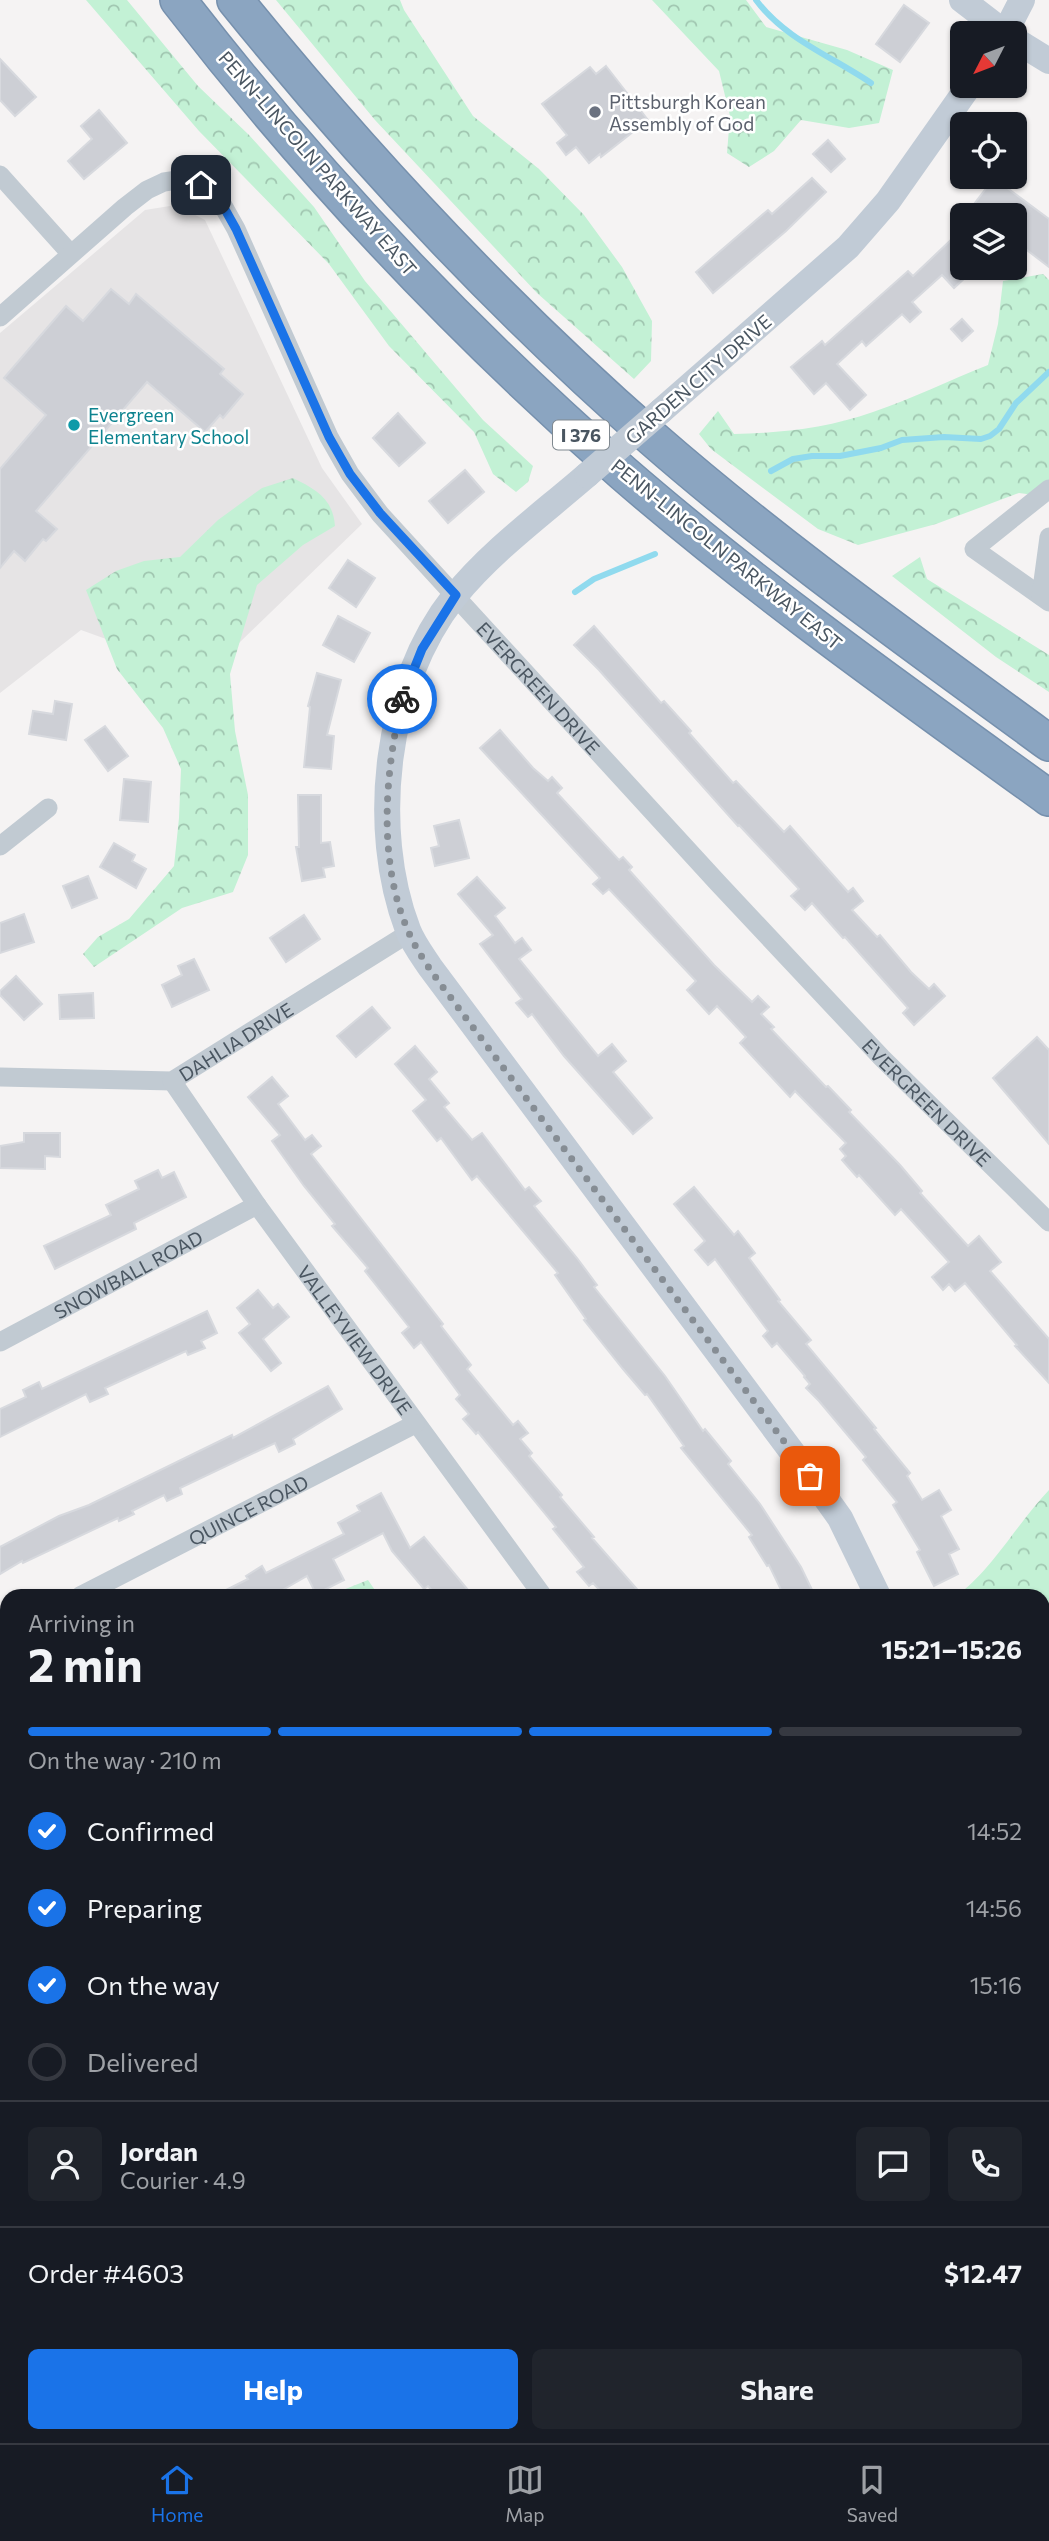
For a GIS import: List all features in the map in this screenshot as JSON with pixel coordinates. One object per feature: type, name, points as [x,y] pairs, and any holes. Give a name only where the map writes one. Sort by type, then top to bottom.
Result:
[{"type":"highway","name":"PENN-LINCOLN PARKWAY EAST","points":[[178,0],[252,93],[368,226],[492,352],[566,421],[622,472],[759,585],[1049,798]]},
{"type":"highway","name":"I 376","points":[[235,0],[303,83],[402,195],[524,319],[606,396],[787,549],[1049,743]]},
{"type":"street","points":[[962,0],[989,21]]},
{"type":"street","points":[[1011,21],[1022,0]]},
{"type":"street","points":[[1027,47],[1049,61]]},
{"type":"street","name":"GARDEN CITY DRIVE","points":[[875,1589],[840,1518],[810,1476],[429,967],[409,933],[396,894],[389,846],[388,790],[402,700],[422,649],[456,595],[490,560],[855,240],[888,201],[961,98]]},
{"type":"street","points":[[0,175],[70,253]]},
{"type":"street","name":"EVERGREEN DRIVE","points":[[0,317],[70,253],[147,190],[164,182],[184,179],[201,185],[222,204],[236,229],[329,437],[350,474],[380,513],[717,882],[882,1058],[1049,1222]]},
{"type":"street","points":[[1045,599],[974,549],[1049,489]]},
{"type":"street","points":[[1045,599],[1049,537]]},
{"type":"street","points":[[0,846],[48,808]]},
{"type":"street","name":"DAHLIA DRIVE","points":[[0,1077],[172,1081],[409,933]]},
{"type":"street","name":"VALLEYVIEW DRIVE","points":[[172,1081],[257,1205],[415,1424],[539,1589]]},
{"type":"street","name":"SNOWBALL ROAD","points":[[0,1342],[257,1205]]},
{"type":"street","name":"QUINCE ROAD","points":[[94,1589],[415,1424]]},
{"type":"shaded area","points":[[176,205],[205,220],[322,468],[362,524],[206,675],[81,630],[0,693],[0,333],[145,210]]},
{"type":"green space","points":[[86,0],[127,0],[198,86],[249,135],[314,207],[365,281],[483,420],[533,466],[528,482],[516,492],[493,474],[474,432],[389,346],[329,264],[199,131]]},
{"type":"green space","points":[[276,0],[400,0],[473,116],[539,169],[584,215],[622,267],[652,321],[651,361],[634,379],[537,293],[375,120]]},
{"type":"green space","points":[[652,0],[746,0],[766,27],[847,50],[893,70],[879,123],[849,128],[801,120],[774,151],[749,167],[727,153],[730,116],[719,71]]},
{"type":"green space","points":[[1043,274],[1049,280],[1049,497],[1019,493],[936,524],[858,545],[818,529],[711,449],[699,434],[718,411],[734,434],[787,431],[839,422],[888,407],[988,365],[998,324],[1003,281],[1027,280],[1027,277]]},
{"type":"green space","points":[[293,478],[327,501],[335,526],[303,545],[257,585],[230,674],[235,731],[248,795],[248,855],[233,892],[182,908],[94,967],[83,954],[98,937],[129,919],[174,866],[181,769],[163,728],[117,669],[86,590],[116,571],[144,561],[180,557],[218,520],[262,488]]},
{"type":"green space","points":[[920,557],[927,579],[1049,655],[1049,692],[996,657],[892,576]]},
{"type":"green space","points":[[1049,1490],[1049,1589],[965,1589],[981,1574]]},
{"type":"green space","points":[[368,1580],[374,1589],[346,1589]]},
{"type":"building","points":[[904,5],[929,23],[900,62],[876,44]]},
{"type":"building","points":[[0,59],[36,97],[15,116],[0,100]]},
{"type":"building","name":"Pittsburgh Korean Assembly of God","points":[[606,66],[648,120],[601,157],[600,154],[589,163],[576,147],[566,155],[557,143],[567,135],[542,104],[590,67],[596,74]]},
{"type":"building","points":[[99,110],[127,143],[84,179],[68,161],[92,139],[81,126]]},
{"type":"building","points":[[828,140],[845,159],[831,172],[813,154]]},
{"type":"building","points":[[812,178],[826,192],[786,231],[713,293],[696,272],[768,210],[772,214]]},
{"type":"building","points":[[986,189],[1009,189],[1049,219],[1049,267],[1027,250],[1027,203],[975,203]]},
{"type":"building","points":[[950,241],[950,280],[963,280],[954,288],[942,275],[912,302],[921,312],[910,322],[902,314],[866,346],[862,341],[837,364],[866,395],[850,410],[826,383],[814,394],[791,367],[822,341],[825,345],[908,271],[913,276]]},
{"type":"building","name":"Evergreen Elementary School","points":[[111,289],[129,304],[136,294],[224,369],[220,374],[243,394],[223,418],[220,415],[205,432],[147,382],[36,511],[57,529],[46,541],[43,539],[25,561],[14,551],[0,568],[0,469],[46,415],[4,378],[66,306],[83,321]]},
{"type":"building","points":[[962,319],[973,331],[962,341],[951,329]]},
{"type":"building","points":[[398,413],[425,443],[399,466],[373,438]]},
{"type":"building","points":[[465,470],[484,492],[448,523],[429,501]]},
{"type":"building","points":[[348,560],[375,578],[356,607],[329,588]]},
{"type":"building","points":[[338,616],[370,633],[354,662],[323,645]]},
{"type":"building","points":[[594,626],[661,703],[664,701],[691,731],[689,733],[733,783],[736,781],[784,832],[790,826],[848,892],[853,888],[863,901],[852,910],[877,937],[880,935],[929,989],[934,984],[945,996],[914,1025],[903,1013],[908,1008],[845,937],[843,938],[812,903],[805,910],[791,896],[799,889],[738,826],[574,645]]},
{"type":"building","points":[[317,673],[341,680],[327,735],[334,736],[331,769],[304,767],[308,706]]},
{"type":"building","points":[[55,701],[72,704],[66,740],[29,734],[33,711],[53,714]]},
{"type":"building","points":[[105,726],[128,756],[108,771],[85,740]]},
{"type":"building","points":[[500,730],[533,768],[548,781],[552,777],[562,788],[557,793],[619,860],[623,857],[632,867],[629,870],[714,965],[752,1002],[758,996],[769,1007],[761,1014],[774,1027],[771,1029],[851,1110],[849,1112],[900,1165],[922,1191],[920,1193],[968,1246],[979,1236],[1001,1262],[990,1271],[1049,1339],[1049,1383],[1015,1346],[1017,1345],[965,1283],[955,1291],[949,1284],[943,1290],[932,1277],[949,1262],[901,1209],[895,1215],[859,1175],[857,1177],[842,1160],[846,1156],[840,1149],[846,1143],[795,1091],[790,1097],[740,1043],[746,1037],[717,1006],[709,1014],[687,990],[696,981],[609,889],[603,894],[593,884],[600,878],[480,748]]},
{"type":"building","points":[[124,779],[151,782],[148,822],[120,820]]},
{"type":"building","points":[[298,795],[321,795],[321,843],[330,842],[334,866],[323,868],[325,877],[302,881],[296,847],[299,847]]},
{"type":"building","points":[[459,820],[469,858],[435,866],[431,848],[439,846],[434,826]]},
{"type":"building","points":[[114,843],[135,855],[132,861],[146,869],[136,888],[100,867]]},
{"type":"building","points":[[88,876],[97,898],[72,908],[63,886]]},
{"type":"building","points":[[477,877],[505,908],[495,916],[515,943],[522,938],[531,950],[519,959],[598,1056],[612,1044],[626,1061],[613,1072],[652,1118],[633,1134],[564,1056],[532,1014],[528,1017],[516,1003],[522,999],[480,944],[493,935],[458,894]]},
{"type":"building","points":[[24,914],[34,942],[0,953],[0,923]]},
{"type":"building","points":[[304,915],[320,939],[286,962],[270,938]]},
{"type":"building","points":[[194,959],[209,990],[172,1007],[162,985],[182,975],[178,966]]},
{"type":"building","points":[[16,976],[42,1004],[24,1020],[0,995],[0,991]]},
{"type":"building","points":[[93,993],[94,1018],[60,1019],[59,995]]},
{"type":"building","points":[[372,1007],[390,1028],[356,1057],[337,1036]]},
{"type":"building","points":[[1037,1037],[1049,1050],[1049,1144],[993,1078]]},
{"type":"building","points":[[415,1046],[437,1072],[429,1079],[449,1103],[444,1107],[472,1140],[482,1133],[525,1190],[529,1187],[541,1201],[534,1206],[577,1258],[597,1285],[594,1287],[665,1376],[703,1431],[705,1429],[731,1461],[728,1464],[760,1504],[801,1567],[812,1589],[781,1589],[769,1565],[767,1566],[749,1537],[752,1535],[681,1448],[684,1446],[647,1394],[645,1395],[584,1320],[586,1319],[555,1275],[558,1273],[477,1176],[472,1180],[441,1138],[437,1141],[413,1111],[426,1100],[395,1064]]},
{"type":"building","points":[[272,1077],[288,1096],[278,1104],[305,1140],[312,1135],[321,1146],[311,1154],[443,1324],[441,1326],[471,1365],[467,1369],[513,1425],[518,1421],[528,1433],[520,1439],[532,1453],[529,1456],[562,1495],[560,1497],[594,1537],[592,1538],[637,1589],[599,1589],[593,1583],[589,1586],[577,1572],[584,1567],[553,1529],[556,1527],[478,1432],[476,1434],[463,1419],[469,1414],[456,1399],[460,1395],[421,1342],[414,1348],[402,1333],[409,1327],[365,1271],[368,1268],[332,1226],[335,1224],[272,1141],[280,1135],[248,1097]]},
{"type":"building","points":[[24,1133],[60,1133],[60,1157],[45,1156],[45,1169],[0,1168],[0,1146],[24,1142]]},
{"type":"building","points":[[158,1170],[162,1178],[174,1172],[186,1197],[134,1223],[136,1229],[55,1269],[44,1246],[111,1215],[106,1205],[139,1189],[135,1181]]},
{"type":"building","points":[[694,1187],[734,1235],[738,1231],[755,1253],[749,1258],[780,1300],[778,1301],[811,1340],[806,1344],[910,1473],[907,1476],[922,1500],[939,1490],[951,1510],[941,1516],[959,1549],[949,1554],[958,1574],[934,1586],[917,1552],[920,1550],[893,1505],[897,1502],[863,1460],[866,1457],[806,1388],[810,1384],[805,1376],[777,1343],[772,1347],[763,1336],[768,1331],[715,1259],[708,1265],[695,1250],[705,1241],[674,1204]]},
{"type":"building","points":[[258,1290],[273,1308],[278,1304],[289,1317],[263,1339],[281,1363],[271,1371],[239,1333],[250,1324],[237,1308]]},
{"type":"building","points":[[207,1311],[217,1333],[201,1341],[205,1348],[188,1355],[186,1351],[105,1388],[108,1394],[90,1402],[86,1394],[0,1437],[0,1409],[26,1397],[23,1390],[39,1382],[42,1389]]},
{"type":"building","points":[[328,1386],[342,1409],[293,1439],[295,1444],[279,1452],[275,1443],[180,1488],[182,1494],[167,1501],[164,1495],[132,1511],[134,1514],[119,1521],[118,1518],[23,1563],[22,1561],[0,1574],[0,1547],[59,1516],[89,1505],[232,1435],[233,1438]]},
{"type":"building","points":[[381,1493],[410,1548],[424,1537],[467,1589],[431,1589],[428,1586],[424,1589],[392,1551],[383,1533],[333,1559],[344,1580],[326,1589],[314,1589],[307,1576],[284,1589],[228,1589],[248,1579],[246,1576],[262,1566],[266,1573],[344,1534],[338,1523],[360,1511],[357,1506]]},
{"type":"waterway","points":[[756,0],[781,26],[871,83]]},
{"type":"waterway","points":[[771,471],[793,459],[840,456],[881,448],[902,440],[944,437],[981,439],[990,436],[999,429],[1016,403],[1049,372]]},
{"type":"waterway","points":[[575,592],[594,579],[655,554]]},
{"type":"way so far","points":[[402,699],[388,790],[389,846],[396,894],[409,933],[429,967],[463,1014],[810,1476]]},
{"type":"place","name":"Pittsburgh Korean Assembly of God","points":[[595,112]]},
{"type":"place","name":"Evergreen Elementary School","points":[[74,425]]},
{"type":"route","points":[[201,185],[222,204],[236,229],[329,437],[350,474],[380,513],[456,595],[422,649],[402,699]]}]
